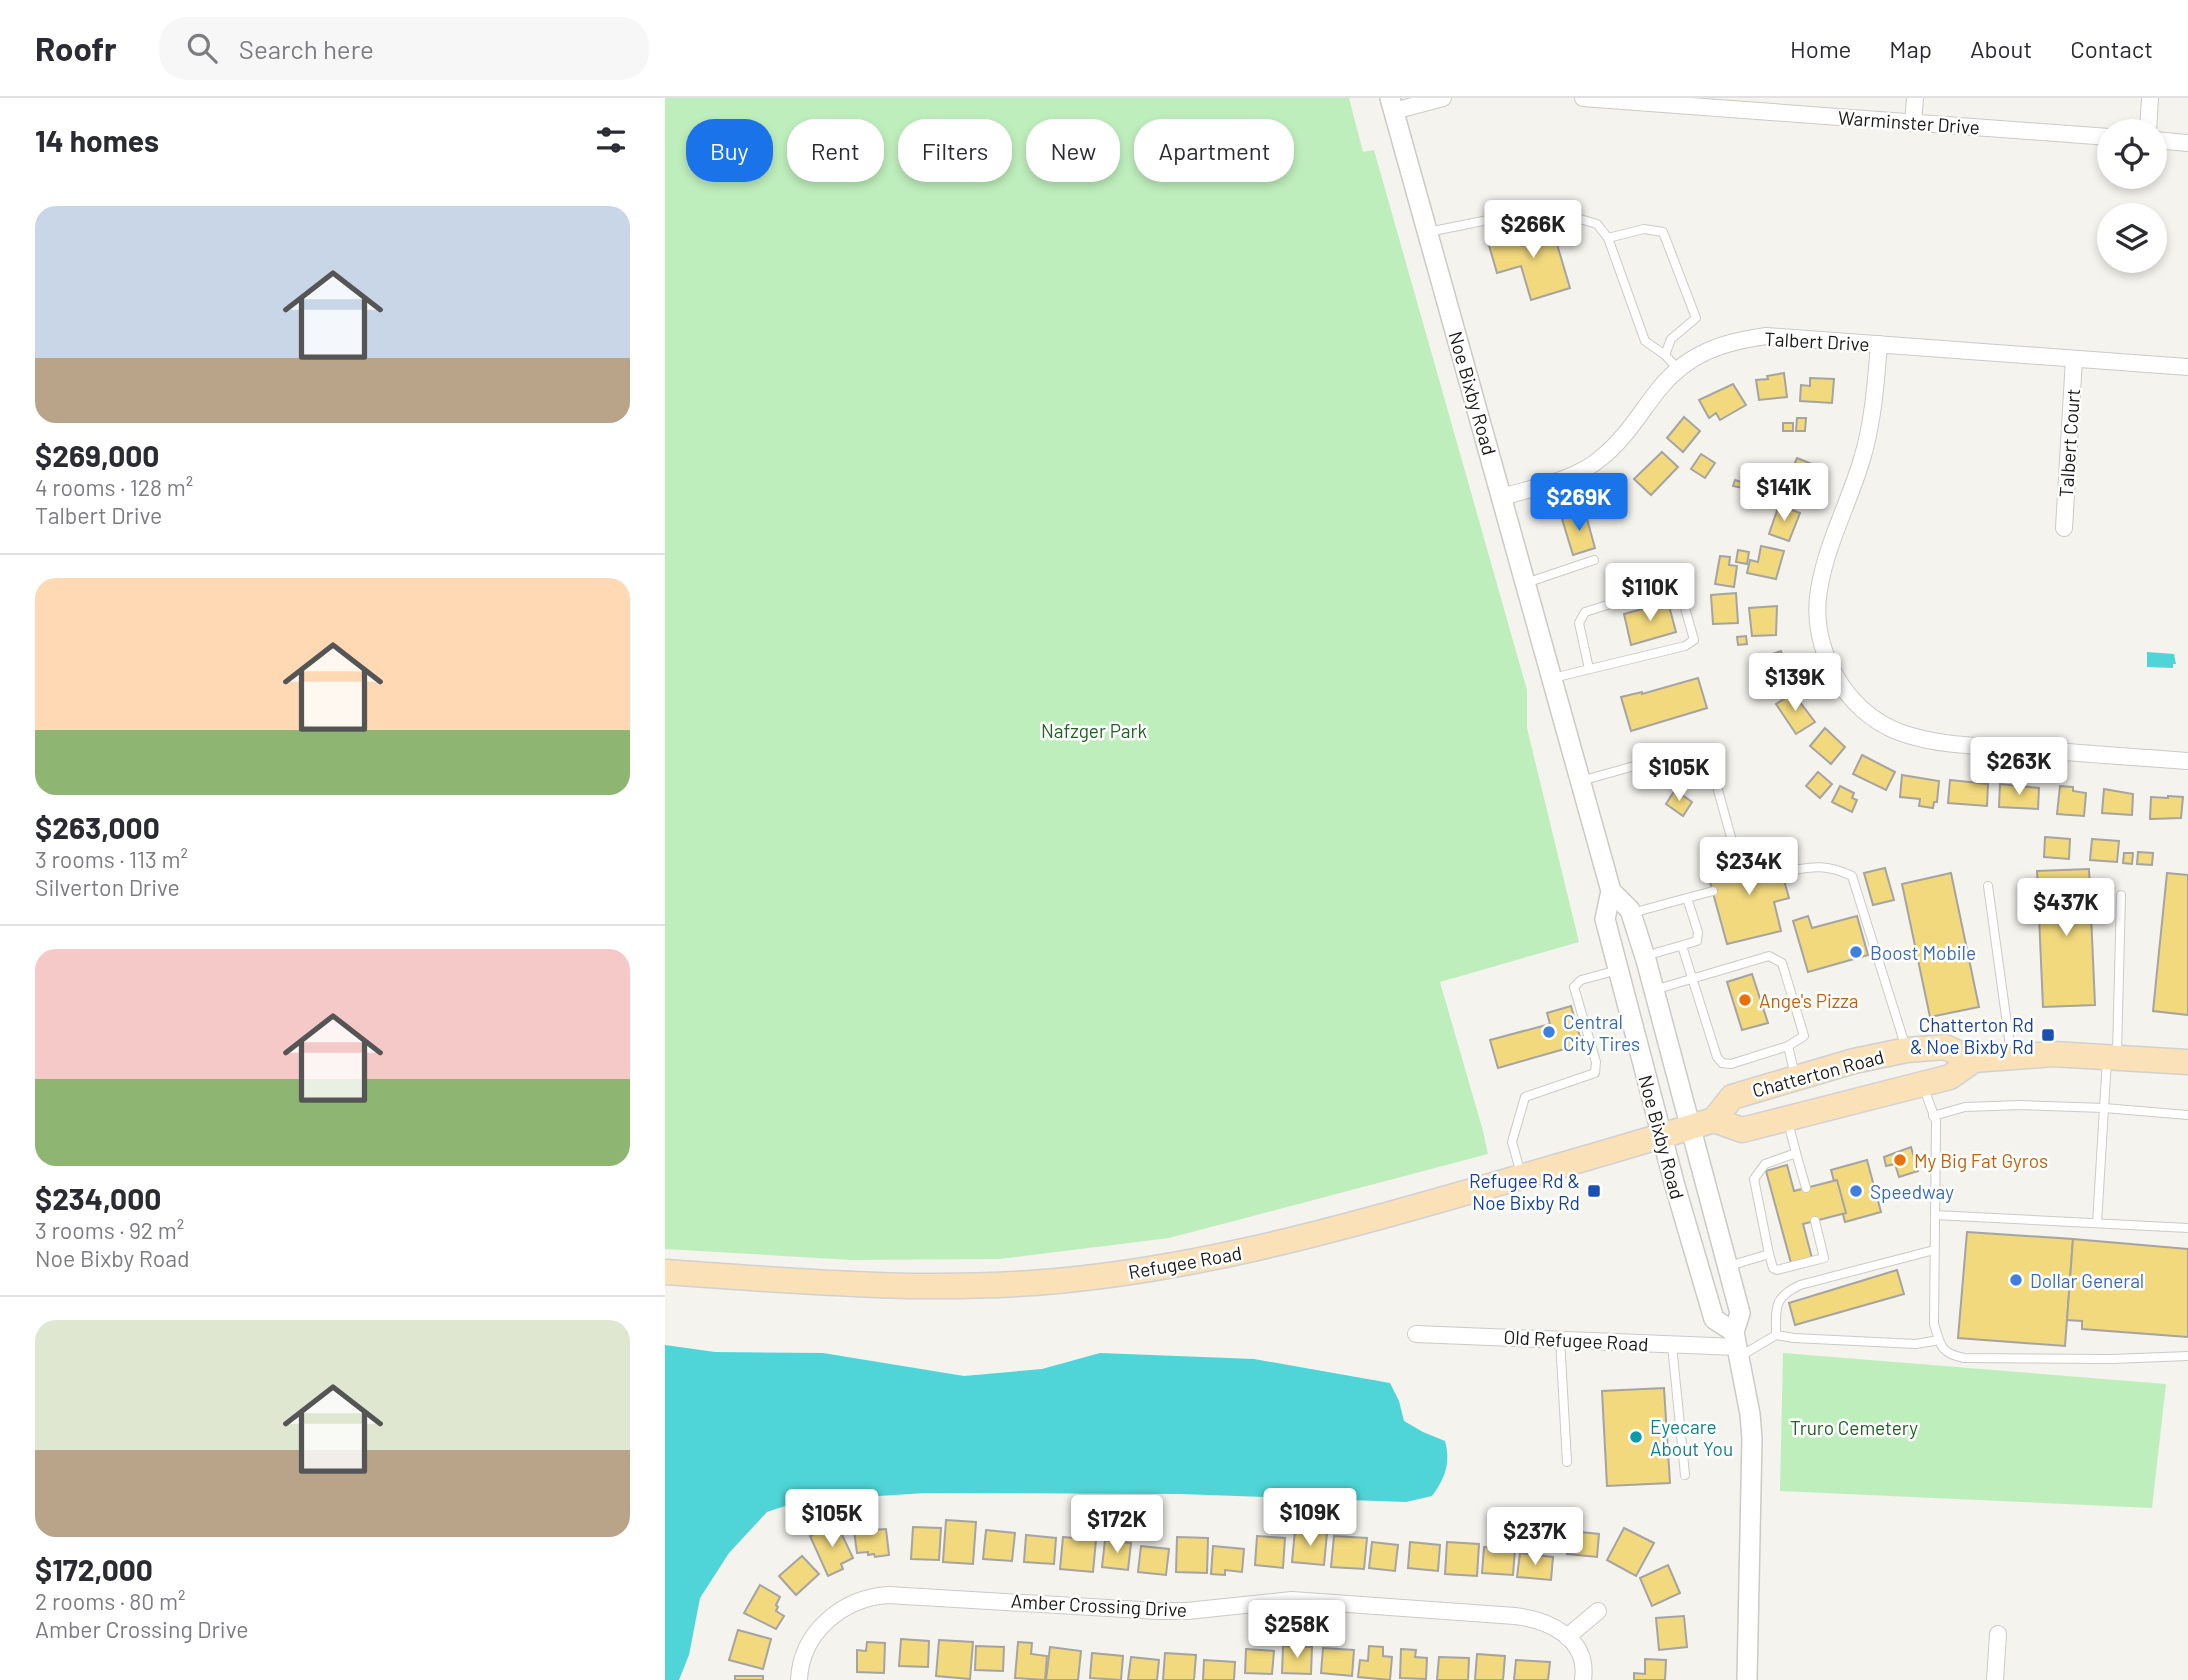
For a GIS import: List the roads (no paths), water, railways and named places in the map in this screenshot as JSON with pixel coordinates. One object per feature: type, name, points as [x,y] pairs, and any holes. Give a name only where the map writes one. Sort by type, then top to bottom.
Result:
[{"type":"main road","name":"Chatterton Road","points":[[1690,1128],[1714,1120],[1732,1097],[1854,1061],[1945,1047],[1973,1060]]},
{"type":"main road","name":"Chatterton Road","points":[[1714,1120],[1742,1130],[1950,1077],[1973,1060],[2011,1056],[2112,1056],[2188,1062]]},
{"type":"main road","name":"Refugee Road","points":[[665,1272],[925,1286],[1056,1281],[1219,1258],[1373,1219],[1690,1128]]},
{"type":"street","points":[[1392,104],[1443,98]]},
{"type":"street","name":"Warminster Drive","points":[[1583,98],[2097,136]]},
{"type":"street","points":[[1913,122],[1915,98]]},
{"type":"street","points":[[2149,119],[2150,98]]},
{"type":"street","name":"Noe Bixby Road","points":[[1392,104],[1611,891],[1605,919],[1662,1136],[1714,1319],[1737,1345]]},
{"type":"street","points":[[2167,142],[2188,143]]},
{"type":"street","name":"Talbert Drive","points":[[1502,497],[1573,475],[1599,460],[1622,439],[1660,388],[1678,369],[1712,348],[1732,341],[1766,336],[2188,367]]},
{"type":"street","points":[[1879,344],[1872,413],[1863,456],[1818,591],[1817,613],[1828,664],[1859,706],[1896,731],[1939,743],[2188,761]]},
{"type":"street","name":"Talbert Court","points":[[2064,528],[2074,359]]},
{"type":"street","name":"Noe Bixby Road","points":[[1611,891],[1632,913],[1740,1313],[1737,1345],[1752,1438],[1747,1680]]},
{"type":"street","name":"Old Refugee Road","points":[[1416,1334],[1672,1345],[1737,1345]]},
{"type":"street","name":"Amber Crossing Drive","points":[[799,1680],[803,1658],[826,1622],[846,1606],[863,1598],[888,1594],[1158,1611],[1187,1611],[1292,1600],[1527,1617],[1551,1625],[1567,1637]]},
{"type":"street","points":[[1583,1680],[1578,1651],[1567,1637],[1598,1611]]},
{"type":"street","points":[[1995,1680],[1998,1633]]},
{"type":"lane","points":[[1428,232],[1538,210],[1553,211],[1597,224],[1608,238],[1645,341],[1665,355],[1678,369]]},
{"type":"lane","points":[[1608,238],[1644,229],[1663,232],[1696,318],[1671,339],[1665,355]]},
{"type":"lane","points":[[1526,583],[1594,560]]},
{"type":"lane","points":[[1553,678],[1685,646],[1694,640],[1680,590],[1674,584],[1585,612],[1579,623],[1588,668]]},
{"type":"lane","points":[[1581,780],[1691,750],[1703,751],[1709,758],[1731,837]]},
{"type":"lane","points":[[1782,872],[1819,866],[1835,868],[1852,876],[1907,1051]]},
{"type":"lane","points":[[1989,886],[2011,1056]]},
{"type":"lane","points":[[1632,913],[1713,891]]},
{"type":"lane","points":[[2097,1223],[2104,1108],[2112,1056],[2121,895]]},
{"type":"lane","points":[[1645,956],[1697,941],[1698,932],[1688,898]]},
{"type":"lane","points":[[1654,990],[1692,978],[1769,956],[1782,963],[1804,1036],[1788,1046],[1731,1064],[1722,1063],[1717,1057],[1692,978],[1682,946]]},
{"type":"lane","points":[[1522,1177],[1512,1142],[1525,1097],[1595,1073],[1596,1062],[1574,987],[1581,980],[1618,970]]},
{"type":"lane","points":[[1788,1046],[1796,1078]]},
{"type":"lane","points":[[1922,1083],[1935,1121],[1934,1324],[1947,1354],[1964,1358],[2112,1359],[2188,1356]]},
{"type":"lane","points":[[1933,1116],[1965,1107],[2021,1105],[2188,1115]]},
{"type":"lane","points":[[1787,1118],[1806,1188]]},
{"type":"lane","points":[[1796,1153],[1765,1164],[1754,1179],[1773,1268],[1777,1270],[1825,1258],[1815,1221]]},
{"type":"lane","points":[[1935,1215],[2188,1228]]},
{"type":"lane","points":[[1776,1335],[1776,1310],[1779,1299],[1786,1292],[1800,1285],[1934,1250]]},
{"type":"lane","points":[[1729,1266],[1769,1254]]},
{"type":"lane","points":[[1737,1345],[1776,1335],[1916,1344],[1939,1340]]},
{"type":"lane","points":[[1560,1339],[1567,1462]]},
{"type":"lane","points":[[1672,1345],[1685,1475]]},
{"type":"water","points":[[2147,652],[2174,654],[2176,664],[2173,664],[2173,668],[2147,667]]},
{"type":"water","points":[[665,1345],[715,1352],[823,1353],[964,1376],[1042,1369],[1100,1353],[1254,1359],[1390,1383],[1399,1401],[1404,1421],[1445,1441],[1447,1463],[1432,1496],[1406,1502],[1180,1494],[926,1493],[800,1501],[767,1512],[729,1553],[700,1598],[689,1655],[679,1680],[665,1680]]},
{"type":"place","name":"Boost Mobile","points":[[1856,952]]},
{"type":"place","name":"Ange's Pizza","points":[[1745,1000]]},
{"type":"place","name":"Central City Tires","points":[[1549,1032]]},
{"type":"place","name":"Chatterton Rd & Noe Bixby Rd","points":[[2048,1035]]},
{"type":"place","name":"My Big Fat Gyros","points":[[1900,1160]]},
{"type":"place","name":"Refugee Rd & Noe Bixby Rd","points":[[1594,1191]]},
{"type":"place","name":"Speedway","points":[[1856,1191]]},
{"type":"place","name":"Dollar General","points":[[2016,1280]]},
{"type":"place","name":"Eyecare About You","points":[[1636,1437]]},
{"type":"park label","name":"Nafzger Park","points":[[1094,730]]},
{"type":"park label","name":"Truro Cemetery","points":[[1854,1427]]}]
